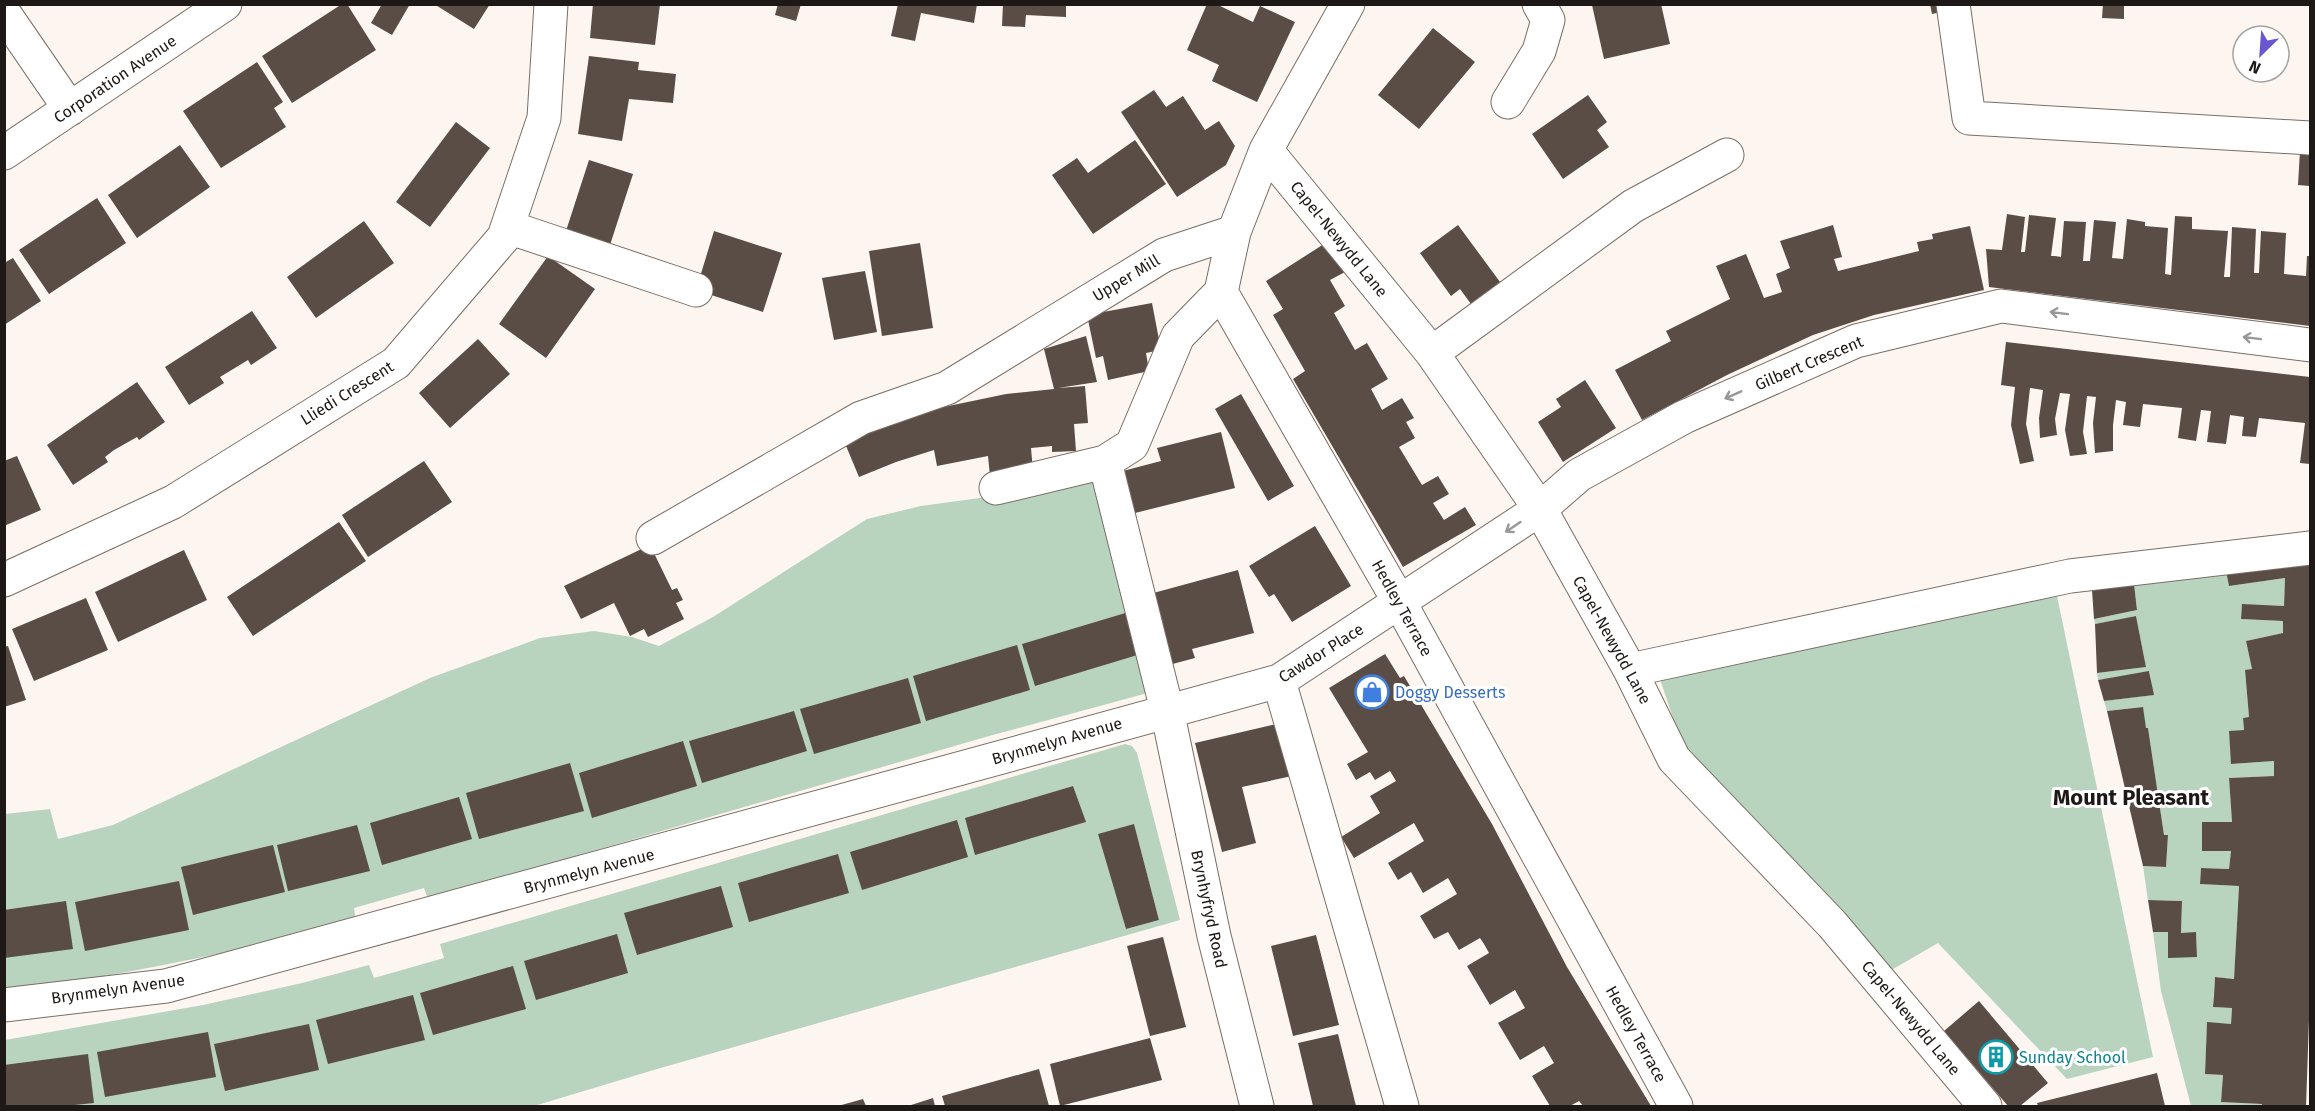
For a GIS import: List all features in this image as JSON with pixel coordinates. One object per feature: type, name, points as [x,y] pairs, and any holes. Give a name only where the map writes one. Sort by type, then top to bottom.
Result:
[{"type":"street","name":"Corporation Avenue","points":[[4,153],[225,4]]},
{"type":"street","name":"Lliedi Crescent","points":[[4,580],[173,502],[396,363],[504,237],[544,118],[551,4]]},
{"type":"street","points":[[996,488],[1105,462],[1132,445],[1178,336],[1221,292],[1234,232],[1266,150],[1348,4]]},
{"type":"street","points":[[1508,102],[1539,51],[1548,20],[1539,4]]},
{"type":"street","points":[[1953,4],[1969,118],[2310,138]]},
{"type":"street","points":[[4,13],[70,109]]},
{"type":"street","name":"Capel-Newydd Lane","points":[[1266,150],[1432,353],[1540,509],[1630,670],[1674,759],[1832,924],[1985,1107]]},
{"type":"street","points":[[1432,353],[1633,206],[1727,155]]},
{"type":"street","points":[[508,226],[696,290]]},
{"type":"street","name":"Upper Mill","points":[[654,538],[861,418],[947,388],[1164,255],[1234,232]]},
{"type":"street","name":"Hedley Terrace","points":[[1221,292],[1400,603],[1676,1107]]},
{"type":"street","name":"Gilbert Crescent","points":[[1400,603],[1540,509],[1580,475],[1684,417],[1856,341],[2001,306],[2310,345]]},
{"type":"street","name":"Brynhyfryd Road","points":[[1105,462],[1167,711],[1250,1105]]},
{"type":"street","points":[[1630,670],[2070,576],[2310,548]]},
{"type":"street","name":"Cawdor Place","points":[[1167,711],[1279,681],[1400,603]]},
{"type":"street","points":[[1279,681],[1402,1107]]},
{"type":"street","name":"Brynmelyn Avenue","points":[[4,1005],[166,986],[1167,711]]},
{"type":"green space","points":[[1079,479],[1097,482],[1155,691],[989,736],[428,899],[424,888],[354,908],[356,922],[181,961],[5,992],[5,814],[50,809],[58,839],[113,825],[430,678],[540,638],[594,631],[632,637],[659,646],[713,617],[867,519],[921,506],[1039,490]]},
{"type":"green space","points":[[2226,571],[2229,586],[2285,578],[2284,606],[2242,605],[2241,619],[2283,621],[2283,633],[2246,641],[2252,669],[2245,671],[2249,717],[2243,718],[2244,730],[2229,732],[2232,764],[2274,761],[2274,776],[2229,778],[2232,822],[2202,823],[2202,851],[2231,851],[2229,869],[2201,868],[2200,884],[2239,886],[2234,979],[2215,977],[2213,1007],[2232,1008],[2231,1024],[2207,1023],[2205,1074],[2223,1075],[2221,1102],[2262,1104],[2262,1106],[2191,1106],[2161,991],[2153,932],[2168,932],[2168,957],[2197,957],[2196,933],[2181,933],[2182,901],[2148,900],[2143,866],[2166,867],[2168,835],[2164,835],[2148,728],[2146,728],[2142,707],[2107,711],[2104,701],[2153,695],[2150,672],[2098,680],[2097,673],[2146,667],[2136,616],[2095,624],[2094,619],[2137,610],[2134,584]]},
{"type":"green space","points":[[2057,596],[2153,1057],[2067,1079],[1938,943],[1888,972],[1684,751],[1659,676]]},
{"type":"green space","points":[[1125,744],[1132,746],[1137,753],[1180,920],[534,1106],[5,1106],[5,1040],[203,1005],[302,983],[369,965],[374,978],[444,958],[440,944]],"holes":[[[1073,786],[1085,822],[1028,839],[1017,803]],[[1134,825],[1159,920],[1126,929],[1112,879]]]},
{"type":"building","points":[[342,4],[347,4],[376,50],[292,103],[262,56]]},
{"type":"building","points":[[382,4],[410,4],[392,35],[371,23]]},
{"type":"building","points":[[434,4],[490,4],[474,29]]},
{"type":"building","points":[[593,4],[660,4],[655,45],[590,38]]},
{"type":"building","points":[[778,4],[801,4],[796,21],[775,15]]},
{"type":"building","points":[[898,4],[977,4],[974,23],[921,13],[915,41],[891,36]]},
{"type":"building","points":[[1003,4],[1066,4],[1066,17],[1026,15],[1025,27],[1002,26]]},
{"type":"building","points":[[1207,4],[1216,4],[1253,22],[1260,6],[1295,22],[1257,102],[1212,81],[1219,65],[1187,50]]},
{"type":"building","points":[[1661,4],[1670,44],[1604,59],[1592,5]]},
{"type":"building","points":[[1930,4],[1949,4],[1950,10],[1932,14]]},
{"type":"building","points":[[2103,4],[2124,4],[2124,19],[2102,18]]},
{"type":"building","points":[[1433,28],[1475,62],[1419,129],[1378,95]]},
{"type":"building","points":[[589,56],[639,62],[638,70],[676,74],[673,103],[629,99],[622,141],[578,134]]},
{"type":"building","points":[[257,62],[283,102],[274,108],[286,127],[221,168],[183,111]]},
{"type":"building","points":[[1154,90],[1166,107],[1183,96],[1205,130],[1219,121],[1235,146],[1226,165],[1177,197],[1121,112]]},
{"type":"building","points":[[1588,95],[1607,122],[1597,130],[1609,147],[1563,179],[1532,134]]},
{"type":"building","points":[[456,122],[490,148],[430,227],[396,202]]},
{"type":"building","points":[[1135,140],[1166,184],[1093,234],[1052,175],[1077,158],[1088,173]]},
{"type":"building","points":[[180,145],[210,187],[137,238],[108,195]]},
{"type":"building","points":[[2300,151],[2310,152],[2310,186],[2298,185]]},
{"type":"building","points":[[589,160],[633,174],[609,248],[565,234]]},
{"type":"building","points":[[97,198],[126,243],[49,294],[19,250]]},
{"type":"building","points":[[2007,214],[2025,217],[2021,252],[2025,252],[2029,215],[2056,218],[2051,256],[2061,257],[2064,221],[2086,222],[2083,261],[2090,261],[2094,220],[2116,222],[2112,258],[2123,259],[2127,219],[2145,222],[2145,226],[2168,228],[2165,274],[2171,275],[2175,216],[2192,217],[2192,229],[2228,231],[2224,277],[2230,277],[2232,227],[2256,229],[2254,273],[2259,273],[2261,231],[2286,233],[2284,274],[2306,276],[2307,256],[2310,256],[2310,326],[1989,287],[1986,249],[2002,250]]},
{"type":"building","points":[[364,221],[394,263],[316,318],[287,277]]},
{"type":"building","points":[[1458,225],[1503,286],[1474,308],[1460,289],[1451,296],[1420,253]]},
{"type":"building","points":[[1833,225],[1842,257],[1834,259],[1838,271],[1919,251],[1917,242],[1933,239],[1932,234],[1970,226],[1984,290],[1874,315],[1813,335],[1727,375],[1642,420],[1615,370],[1671,341],[1666,331],[1730,299],[1716,266],[1746,254],[1764,298],[1782,292],[1776,274],[1790,268],[1780,241]]},
{"type":"building","points":[[714,231],[782,253],[763,312],[696,290]]},
{"type":"building","points":[[920,243],[933,328],[882,336],[869,251]]},
{"type":"building","points":[[1324,244],[1345,272],[1330,280],[1345,306],[1334,313],[1355,350],[1367,343],[1388,379],[1371,389],[1382,410],[1402,398],[1414,418],[1406,422],[1415,438],[1399,447],[1422,485],[1438,476],[1449,494],[1433,503],[1444,520],[1465,507],[1476,525],[1403,567],[1293,379],[1305,371],[1273,315],[1283,309],[1266,281]]},
{"type":"building","points":[[548,256],[595,289],[546,358],[499,324]]},
{"type":"building","points":[[13,258],[41,301],[4,325],[4,263]]},
{"type":"building","points":[[865,271],[877,332],[834,340],[822,278]]},
{"type":"building","points":[[1152,303],[1161,350],[1146,353],[1149,371],[1108,380],[1103,356],[1096,358],[1087,315]]},
{"type":"building","points":[[252,311],[277,348],[251,365],[248,360],[220,377],[224,383],[189,405],[165,367]]},
{"type":"building","points":[[1086,336],[1097,382],[1058,388],[1085,386],[1088,423],[1074,424],[1076,451],[1052,452],[1052,446],[1031,448],[1033,471],[990,476],[988,456],[937,466],[934,450],[859,477],[844,441],[915,413],[1006,394],[1054,389],[1044,349]]},
{"type":"building","points":[[478,339],[510,374],[450,428],[419,393]]},
{"type":"building","points":[[2006,342],[2310,377],[2310,464],[2300,463],[2305,423],[2259,418],[2256,437],[2242,436],[2244,417],[2230,415],[2226,444],[2207,442],[2211,411],[2201,410],[2196,441],[2178,438],[2182,408],[2143,404],[2140,427],[2123,425],[2126,402],[2116,400],[2113,451],[2095,453],[2093,423],[2096,397],[2087,396],[2083,432],[2087,454],[2070,456],[2065,430],[2070,394],[2060,393],[2055,419],[2057,435],[2040,438],[2039,418],[2043,390],[2030,388],[2026,424],[2034,461],[2020,464],[2011,425],[2015,387],[2001,385]]},
{"type":"building","points":[[1585,380],[1616,428],[1563,462],[1538,422],[1561,407],[1556,399]]},
{"type":"building","points":[[137,382],[165,422],[139,440],[137,437],[114,450],[105,457],[108,462],[73,485],[47,445]]},
{"type":"building","points":[[1241,394],[1294,486],[1268,501],[1215,409]]},
{"type":"building","points":[[1221,432],[1235,488],[1131,514],[1119,472],[1161,461],[1157,448]]},
{"type":"building","points":[[17,456],[41,510],[4,526],[4,461]]},
{"type":"building","points":[[424,461],[452,502],[368,557],[342,515]]},
{"type":"building","points":[[339,522],[366,561],[253,636],[227,597]]},
{"type":"building","points":[[1315,526],[1351,586],[1292,622],[1274,594],[1269,597],[1249,566]]},
{"type":"building","points":[[650,545],[672,590],[677,588],[683,600],[676,603],[684,619],[648,637],[644,629],[630,636],[614,603],[581,619],[564,586]]},
{"type":"building","points":[[184,550],[207,600],[118,642],[95,592]]},
{"type":"building","points":[[2310,563],[2310,992],[2306,1106],[2262,1106],[2262,1104],[2221,1102],[2223,1075],[2205,1074],[2207,1022],[2231,1024],[2232,1008],[2213,1007],[2215,977],[2234,979],[2239,886],[2200,884],[2201,868],[2229,869],[2231,851],[2202,851],[2202,822],[2232,822],[2229,778],[2274,776],[2274,761],[2231,764],[2229,731],[2244,730],[2243,718],[2249,717],[2245,670],[2252,669],[2246,641],[2283,633],[2283,621],[2241,619],[2242,604],[2284,606],[2285,578],[2229,586],[2226,571]]},
{"type":"building","points":[[1238,570],[1254,633],[1192,649],[1195,658],[1165,666],[1146,595]]},
{"type":"building","points":[[2134,584],[2137,610],[2094,619],[2092,590]]},
{"type":"building","points":[[86,598],[108,650],[34,681],[12,629]]},
{"type":"building","points":[[1132,611],[1144,653],[1035,686],[1022,644]]},
{"type":"building","points":[[2136,616],[2146,667],[2097,673],[2095,624]]},
{"type":"building","points":[[1017,645],[1030,690],[926,721],[913,676]]},
{"type":"building","points":[[8,646],[26,700],[4,707],[4,647]]},
{"type":"building","points":[[1385,654],[1400,678],[1404,676],[1492,824],[1567,967],[1651,1106],[1583,1106],[1579,1101],[1570,1106],[1550,1106],[1532,1076],[1554,1063],[1544,1046],[1520,1060],[1498,1023],[1525,1008],[1515,990],[1490,1005],[1467,966],[1489,953],[1480,938],[1459,950],[1448,932],[1434,939],[1420,916],[1457,894],[1448,878],[1423,893],[1411,872],[1398,880],[1388,863],[1424,841],[1414,823],[1354,858],[1341,837],[1380,813],[1370,796],[1396,781],[1390,771],[1375,780],[1370,772],[1356,780],[1347,764],[1368,752],[1329,688]]},
{"type":"building","points":[[2149,671],[2154,695],[2104,701],[2098,680]]},
{"type":"building","points":[[908,678],[921,723],[814,754],[800,709]]},
{"type":"building","points":[[2143,707],[2164,835],[2168,835],[2166,867],[2143,866],[2107,711]]},
{"type":"building","points":[[794,711],[807,751],[702,783],[689,741]]},
{"type":"building","points":[[1289,721],[1301,774],[1242,787],[1256,843],[1222,852],[1195,743]]},
{"type":"building","points":[[683,741],[697,786],[592,818],[579,773]]},
{"type":"building","points":[[570,763],[584,811],[479,839],[466,793]]},
{"type":"building","points":[[1073,786],[1086,822],[975,855],[965,818]]},
{"type":"building","points":[[459,797],[472,839],[382,865],[370,823]]},
{"type":"building","points":[[957,820],[968,857],[862,890],[850,852]]},
{"type":"building","points":[[1134,824],[1159,920],[1126,929],[1098,834]]},
{"type":"building","points":[[357,825],[370,871],[288,891],[277,845]]},
{"type":"building","points":[[273,845],[285,892],[193,915],[181,867]]},
{"type":"building","points":[[838,854],[849,893],[749,922],[738,883]]},
{"type":"building","points":[[179,881],[189,930],[85,951],[75,902]]},
{"type":"building","points":[[721,886],[733,927],[637,955],[624,913]]},
{"type":"building","points":[[2148,900],[2182,901],[2181,933],[2196,932],[2197,957],[2168,958],[2168,932],[2153,932]]},
{"type":"building","points":[[66,901],[73,949],[4,958],[4,910]]},
{"type":"building","points":[[617,934],[628,973],[536,1000],[524,961]]},
{"type":"building","points":[[1316,935],[1339,1025],[1293,1036],[1271,946]]},
{"type":"building","points":[[1163,937],[1186,1027],[1150,1036],[1127,946]]},
{"type":"building","points":[[513,966],[526,1009],[433,1035],[420,993]]},
{"type":"building","points":[[413,995],[425,1040],[328,1064],[316,1020]]},
{"type":"building","name":"Sunday School","points":[[1979,1001],[2048,1083],[2020,1106],[2008,1106],[1944,1031]]},
{"type":"building","points":[[309,1024],[319,1070],[225,1091],[214,1044]]},
{"type":"building","points":[[208,1032],[216,1077],[105,1097],[97,1052]]},
{"type":"building","points":[[1338,1034],[1356,1106],[1313,1106],[1298,1043]]},
{"type":"building","points":[[1150,1038],[1162,1080],[1060,1106],[1050,1064]]},
{"type":"building","points":[[88,1054],[94,1103],[65,1106],[4,1106],[4,1065]]},
{"type":"building","points":[[1039,1069],[1049,1106],[945,1106],[942,1096]]},
{"type":"building","points":[[2157,1073],[2165,1106],[2038,1106],[2037,1103]]},
{"type":"building","points":[[933,1098],[935,1106],[908,1106]]},
{"type":"building","points":[[863,1099],[866,1106],[838,1106]]},
{"type":"place","name":"Doggy Desserts","points":[[1372,692]]},
{"type":"place","name":"Sunday School","points":[[1996,1057]]},
{"type":"district","name":"Mount Pleasant","points":[[2131,797]]}]
